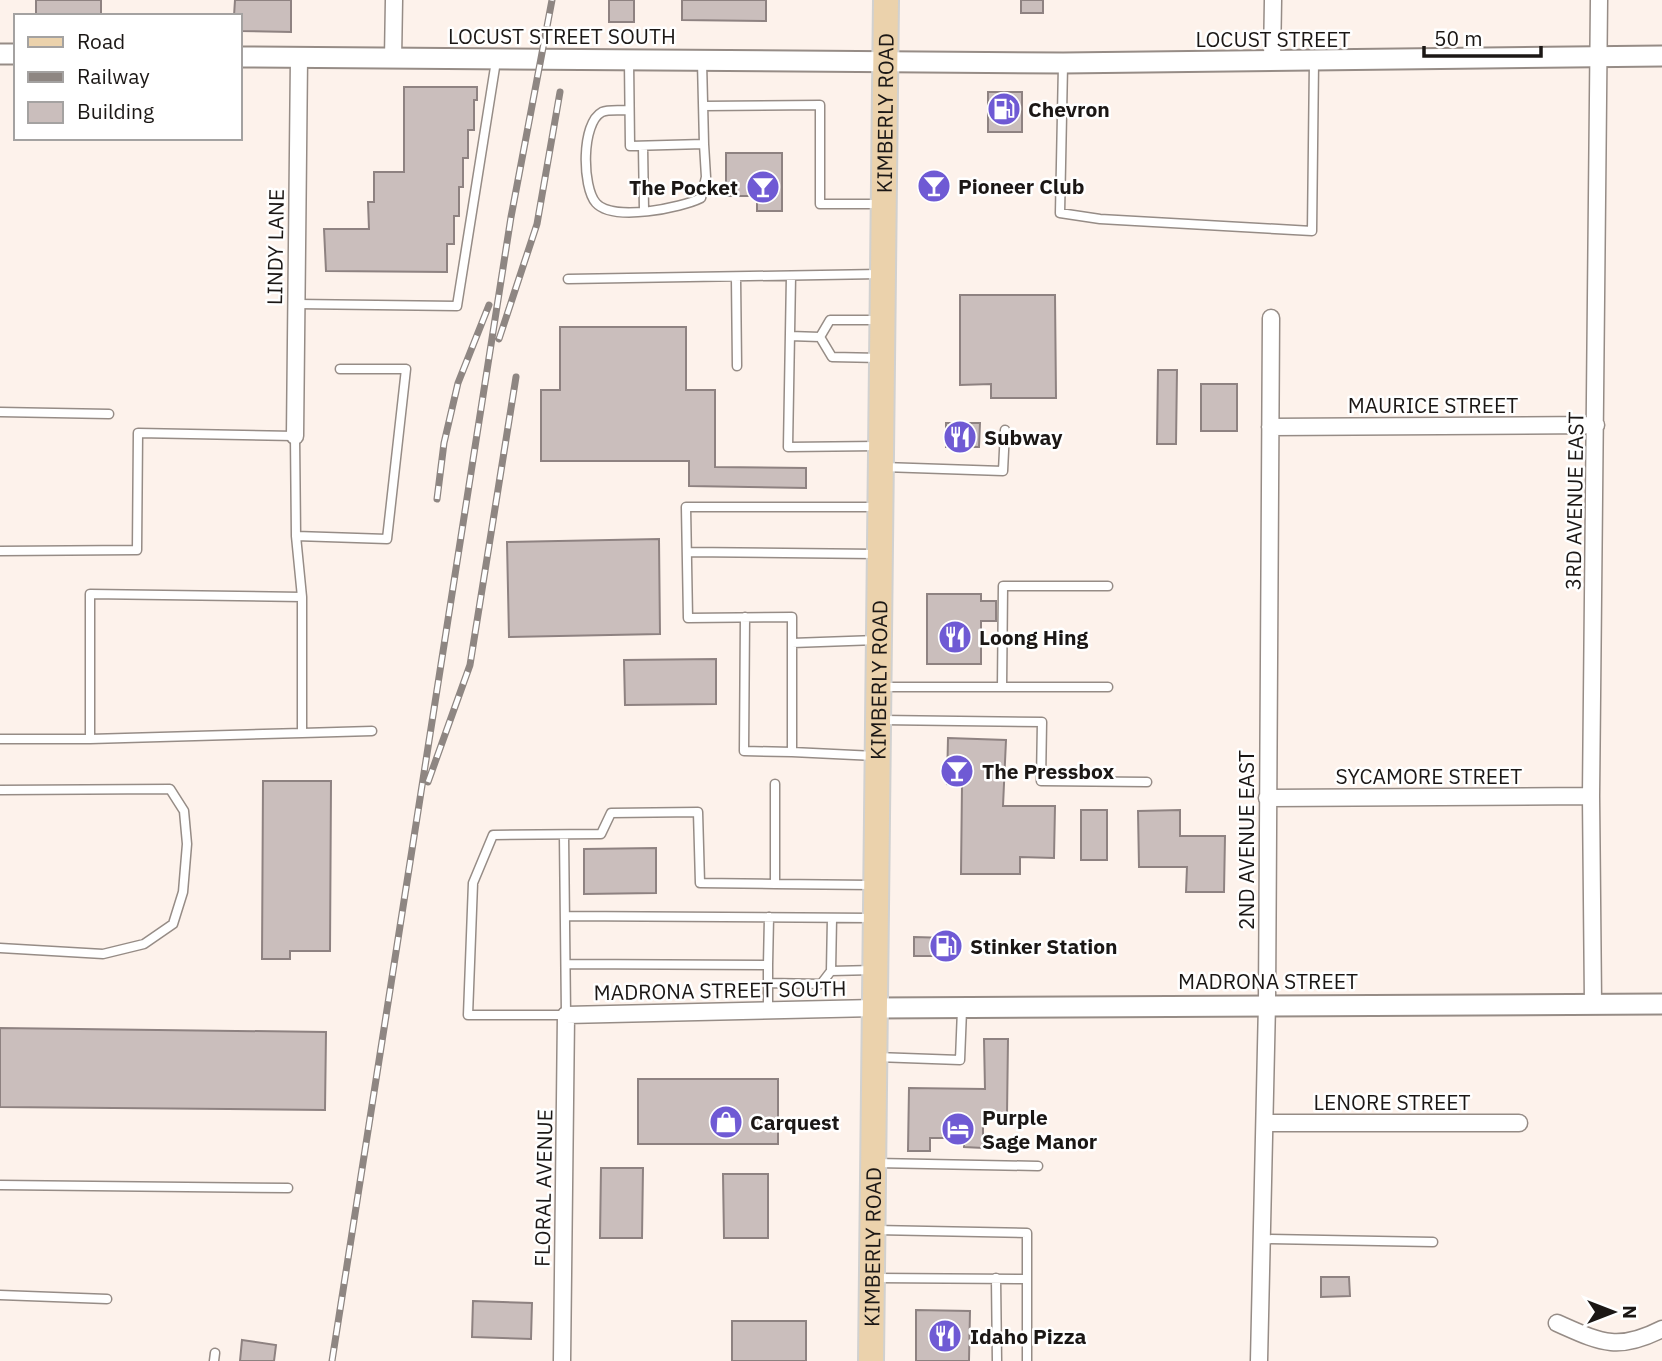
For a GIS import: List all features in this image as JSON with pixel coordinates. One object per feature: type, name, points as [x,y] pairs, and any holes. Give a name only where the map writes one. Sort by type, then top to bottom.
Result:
[{"type":"main road","name":"KIMBERLY ROAD","points":[[871,1361],[886,0]]},
{"type":"street","points":[[393,59],[394,0]]},
{"type":"street","points":[[1272,61],[1273,0]]},
{"type":"street","name":"3RD AVENUE EAST","points":[[1592,1003],[1591,796],[1599,0]]},
{"type":"street","name":"LOCUST STREET","points":[[885,60],[1063,63],[1662,56]]},
{"type":"street","name":"LOCUST STREET SOUTH","points":[[242,57],[885,60]]},
{"type":"street","name":"LINDY LANE","points":[[295,436],[299,58]]},
{"type":"street","name":"2ND AVENUE EAST","points":[[1259,1361],[1267,1003],[1271,318]]},
{"type":"street","name":"MAURICE STREET","points":[[1270,427],[1596,425]]},
{"type":"street","name":"SYCAMORE STREET","points":[[1267,798],[1591,796]]},
{"type":"street","name":"MADRONA STREET","points":[[875,1008],[1267,1003],[1662,1004]]},
{"type":"street","name":"MADRONA STREET SOUTH","points":[[566,1014],[875,1008]]},
{"type":"street","name":"FLORAL AVENUE","points":[[562,1361],[566,1014]]},
{"type":"street","name":"LENORE STREET","points":[[1265,1123],[1519,1123]]},
{"type":"street","points":[[1557,1323],[1602,1343],[1625,1343],[1662,1329]]},
{"type":"lane","points":[[296,304],[457,306],[496,59]]},
{"type":"lane","points":[[629,59],[630,146],[704,144]]},
{"type":"lane","points":[[629,110],[604,111],[594,118],[587,133],[587,188],[598,205],[616,211],[644,210],[683,206],[701,198],[706,177],[702,59]]},
{"type":"lane","points":[[1063,63],[1060,213],[1100,219],[1312,231],[1314,61]]},
{"type":"lane","points":[[704,106],[820,105],[820,204],[883,204]]},
{"type":"lane","points":[[643,146],[644,210]]},
{"type":"lane","points":[[568,279],[883,274]]},
{"type":"lane","points":[[790,276],[788,447],[1003,471],[1005,430]]},
{"type":"lane","points":[[736,278],[737,366]]},
{"type":"lane","points":[[820,337],[830,320],[882,320]]},
{"type":"lane","points":[[790,336],[820,337]]},
{"type":"lane","points":[[820,337],[832,357],[881,358]]},
{"type":"lane","points":[[296,536],[387,539],[406,369],[340,369]]},
{"type":"lane","points":[[0,412],[109,414]]},
{"type":"lane","points":[[0,551],[137,550],[138,433],[295,436],[296,536],[302,597],[302,733]]},
{"type":"lane","points":[[792,752],[792,617],[688,618],[686,506],[880,507]]},
{"type":"lane","points":[[687,552],[879,554]]},
{"type":"lane","points":[[1002,687],[1003,586],[1108,586]]},
{"type":"lane","points":[[90,739],[90,594],[302,597]]},
{"type":"lane","points":[[745,617],[744,751],[877,756]]},
{"type":"lane","points":[[792,643],[879,640]]},
{"type":"lane","points":[[878,687],[1108,687]]},
{"type":"lane","points":[[878,720],[1042,722],[1041,780],[1147,782]]},
{"type":"lane","points":[[0,739],[372,731]]},
{"type":"lane","points":[[775,784],[775,884]]},
{"type":"lane","points":[[0,790],[170,789],[184,811],[187,844],[183,892],[173,924],[144,944],[103,954],[0,948]]},
{"type":"lane","points":[[564,835],[566,1014],[468,1014],[473,883],[493,835],[601,834],[611,813],[698,812],[699,883],[876,885]]},
{"type":"lane","points":[[565,916],[876,918]]},
{"type":"lane","points":[[768,1010],[769,917]]},
{"type":"lane","points":[[768,983],[821,984],[831,971],[832,918]]},
{"type":"lane","points":[[566,964],[768,965]]},
{"type":"lane","points":[[831,971],[875,970]]},
{"type":"lane","points":[[874,1056],[960,1060],[962,1007]]},
{"type":"lane","points":[[873,1163],[1038,1166]]},
{"type":"lane","points":[[0,1185],[288,1188]]},
{"type":"lane","points":[[872,1230],[1027,1233],[1027,1361]]},
{"type":"lane","points":[[1263,1239],[1433,1242]]},
{"type":"lane","points":[[872,1278],[1027,1279]]},
{"type":"lane","points":[[996,1278],[997,1361]]},
{"type":"lane","points":[[0,1295],[107,1299]]},
{"type":"building","points":[[36,0],[101,0],[101,14],[36,14]]},
{"type":"building","points":[[235,0],[291,0],[291,32],[242,31],[242,14],[234,14]]},
{"type":"building","points":[[609,0],[634,0],[634,22],[609,22]]},
{"type":"building","points":[[682,0],[766,0],[766,21],[682,20]]},
{"type":"building","points":[[1021,0],[1043,0],[1043,13],[1021,13]]},
{"type":"building","points":[[404,87],[477,87],[474,130],[468,130],[468,158],[463,158],[459,216],[454,216],[454,244],[447,244],[447,272],[326,271],[324,229],[369,229],[368,202],[374,202],[374,172],[404,172]]},
{"type":"building","points":[[988,92],[1022,92],[1022,132],[988,132]]},
{"type":"building","points":[[726,153],[782,153],[782,211],[757,211],[757,196],[726,196]]},
{"type":"building","points":[[960,295],[1055,295],[1056,398],[991,398],[991,384],[960,385]]},
{"type":"building","points":[[560,327],[686,327],[686,390],[715,390],[715,467],[806,468],[806,488],[689,486],[689,461],[541,461],[541,390],[560,390]]},
{"type":"building","points":[[1158,370],[1177,370],[1176,444],[1157,444]]},
{"type":"building","points":[[1201,384],[1237,384],[1237,431],[1201,431]]},
{"type":"building","points":[[946,423],[980,423],[979,447],[946,447]]},
{"type":"building","points":[[659,539],[660,634],[509,637],[507,542]]},
{"type":"building","points":[[927,594],[981,594],[981,601],[996,601],[996,621],[981,621],[981,664],[927,664]]},
{"type":"building","points":[[716,659],[716,704],[625,705],[624,660]]},
{"type":"building","points":[[948,738],[1006,740],[1003,806],[1055,806],[1054,858],[1020,857],[1020,874],[961,874],[962,785],[947,784]]},
{"type":"building","points":[[263,781],[331,781],[330,951],[290,951],[290,959],[262,959]]},
{"type":"building","points":[[1081,810],[1107,810],[1107,860],[1081,860]]},
{"type":"building","points":[[1180,810],[1180,836],[1225,836],[1224,892],[1186,892],[1187,867],[1139,867],[1138,811]]},
{"type":"building","points":[[656,848],[656,893],[584,894],[584,849]]},
{"type":"building","points":[[914,937],[948,938],[948,956],[914,956]]},
{"type":"building","points":[[0,1028],[326,1032],[325,1110],[0,1107]]},
{"type":"building","points":[[984,1039],[1008,1039],[1007,1115],[983,1115],[983,1148],[964,1147],[964,1138],[930,1138],[930,1151],[908,1151],[909,1088],[985,1089]]},
{"type":"building","points":[[638,1079],[778,1079],[778,1144],[638,1144]]},
{"type":"building","points":[[601,1168],[643,1168],[642,1238],[600,1238]]},
{"type":"building","points":[[723,1174],[768,1174],[768,1238],[724,1238]]},
{"type":"building","points":[[1321,1277],[1349,1277],[1350,1296],[1321,1297]]},
{"type":"building","points":[[473,1301],[532,1303],[531,1339],[472,1337]]},
{"type":"building","points":[[916,1310],[970,1311],[969,1361],[916,1361]]},
{"type":"building","points":[[732,1321],[806,1321],[806,1361],[732,1361]]},
{"type":"building","points":[[242,1340],[276,1345],[274,1361],[240,1361]]},
{"type":"railway","points":[[332,1361],[511,217],[552,0]]},
{"type":"railway","points":[[499,339],[537,224],[560,92]]},
{"type":"railway","points":[[437,499],[444,443],[458,383],[489,305]]},
{"type":"railway","points":[[428,782],[470,665],[516,377]]},
{"type":"place","name":"Chevron","points":[[1004,109]]},
{"type":"place","name":"Pioneer Club","points":[[934,186]]},
{"type":"place","name":"The Pocket","points":[[763,187]]},
{"type":"place","name":"Subway","points":[[960,437]]},
{"type":"place","name":"Loong Hing","points":[[955,637]]},
{"type":"place","name":"The Pressbox","points":[[957,771]]},
{"type":"place","name":"Stinker Station","points":[[946,946]]},
{"type":"place","name":"Carquest","points":[[726,1122]]},
{"type":"place","name":"Purple Sage Manor","points":[[958,1129]]},
{"type":"place","name":"Idaho Pizza","points":[[945,1336]]}]
